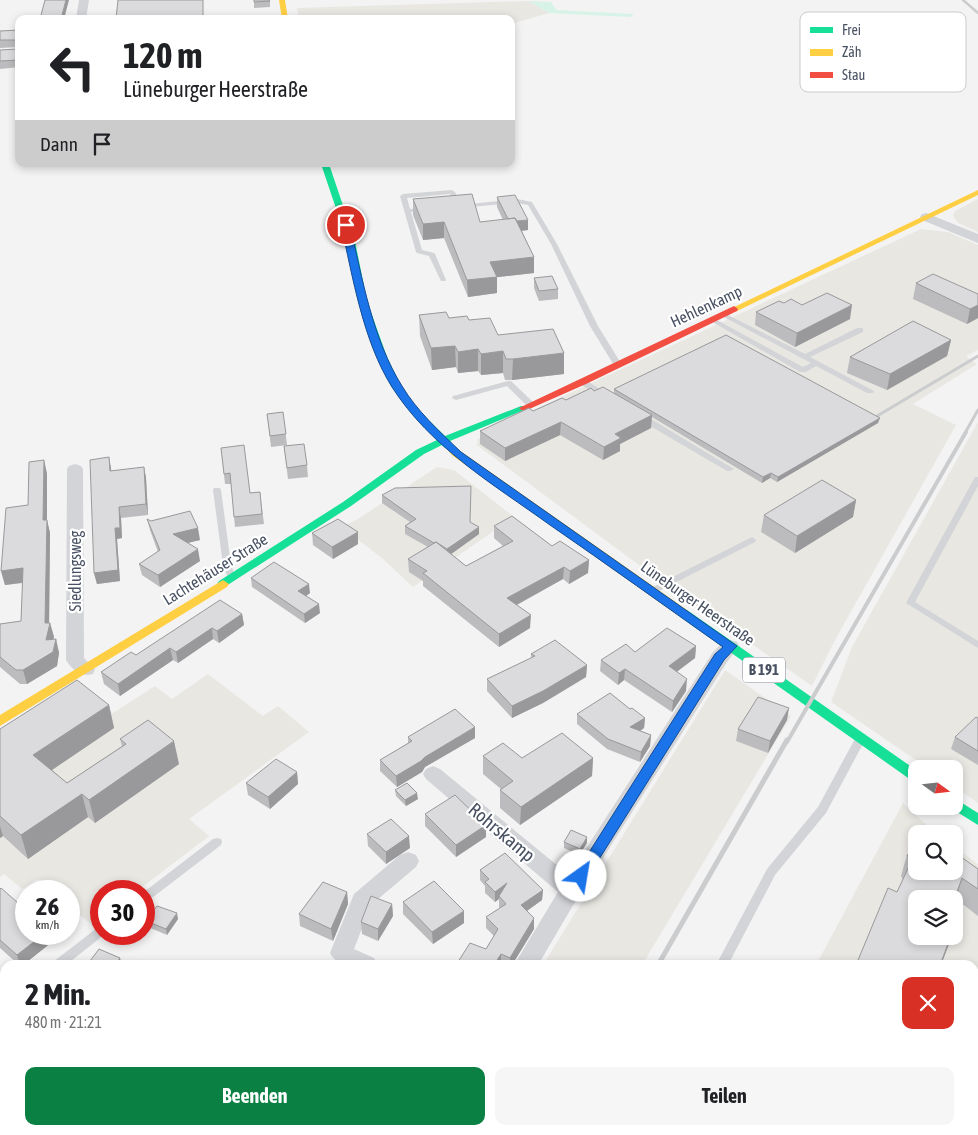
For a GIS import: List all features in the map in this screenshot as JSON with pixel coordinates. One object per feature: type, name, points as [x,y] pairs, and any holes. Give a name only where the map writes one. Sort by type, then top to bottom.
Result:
[{"type":"street","points":[[82,15],[84,0]]},
{"type":"street","points":[[282,0],[284,15]]},
{"type":"street","name":"Lüneburger Heerstraße","points":[[326,167],[350,241],[363,301],[382,357],[396,386],[414,411],[464,459],[908,771]]},
{"type":"street","name":"Hehlenkamp","points":[[443,440],[583,382],[978,192]]},
{"type":"street","points":[[926,217],[978,240]]},
{"type":"street","name":"Lachtehäuser Straße","points":[[0,721],[232,578],[346,504],[410,458],[443,440]]},
{"type":"street","name":"Siedlungsweg","points":[[75,469],[75,660],[86,669]]},
{"type":"street","points":[[529,960],[571,890],[720,657],[730,646]]},
{"type":"street","name":"Rohrskamp","points":[[433,774],[571,890]]},
{"type":"street","points":[[963,809],[978,820]]},
{"type":"street","points":[[356,960],[342,953],[362,900],[408,861]]},
{"type":"lane","points":[[443,280],[432,254],[419,252],[403,196],[452,192],[458,206]]},
{"type":"lane","points":[[449,207],[517,201],[530,203],[554,244],[594,326],[618,365]]},
{"type":"lane","points":[[407,211],[432,209]]},
{"type":"lane","points":[[724,315],[870,391]]},
{"type":"lane","points":[[713,320],[803,370],[816,363]]},
{"type":"lane","points":[[805,357],[860,330]]},
{"type":"lane","points":[[583,382],[611,399]]},
{"type":"lane","points":[[456,398],[508,383],[531,405]]},
{"type":"lane","points":[[633,412],[730,469]]},
{"type":"lane","points":[[978,479],[910,603],[978,645]]},
{"type":"lane","points":[[217,490],[227,565],[232,578]]},
{"type":"lane","points":[[652,591],[752,540]]},
{"type":"lane","points":[[725,960],[771,872],[822,810],[861,738]]},
{"type":"lane","points":[[155,890],[217,842]]},
{"type":"lane","points":[[63,960],[90,940]]},
{"type":"shaded area","points":[[529,1],[549,13],[515,23],[515,15],[298,15],[297,8]]},
{"type":"shaded area","points":[[978,199],[978,232],[958,223],[953,216],[955,211]]},
{"type":"shaded area","points":[[921,229],[948,232],[978,245],[978,350],[966,356],[977,364],[913,404],[956,425],[835,640],[812,686],[651,574],[477,445],[478,439],[491,430]]},
{"type":"shaded area","points":[[978,422],[978,803],[963,792],[963,760],[916,760],[831,702],[852,647]]},
{"type":"shaded area","points":[[437,467],[454,470],[514,517],[413,587],[383,559],[342,527],[358,519]]},
{"type":"shaded area","points":[[725,670],[791,716],[645,960],[546,960]]},
{"type":"shaded area","points":[[208,674],[263,716],[278,706],[309,732],[189,819],[209,836],[151,880],[90,880],[90,923],[80,915],[80,880],[15,880],[15,883],[4,874],[0,877],[0,735],[80,684],[113,713],[155,686],[172,699]]},
{"type":"shaded area","points":[[903,803],[908,808],[908,815],[916,815],[926,825],[908,825],[908,880],[963,880],[963,853],[978,864],[978,960],[819,960]]},
{"type":"green space","points":[[529,1],[551,2],[556,10],[634,14],[630,17],[549,13]]},
{"type":"building","points":[[45,0],[66,0],[62,15],[41,15]]},
{"type":"building","points":[[118,0],[203,0],[203,15],[116,15]]},
{"type":"building","points":[[254,0],[269,0],[270,1],[254,2]]},
{"type":"building","points":[[15,30],[15,40],[0,40],[0,31]]},
{"type":"building","points":[[15,49],[15,60],[0,61],[0,50]]},
{"type":"building","points":[[472,194],[480,222],[515,218],[534,257],[490,262],[497,277],[467,280],[444,222],[423,224],[413,199]]},
{"type":"building","points":[[515,195],[528,220],[517,221],[515,218],[508,219],[497,197]]},
{"type":"building","points":[[933,274],[978,294],[978,305],[970,309],[916,283]]},
{"type":"building","points":[[552,276],[558,289],[539,291],[534,278]]},
{"type":"building","points":[[827,293],[852,305],[797,333],[756,312],[779,301],[784,303],[791,299],[802,305]]},
{"type":"building","points":[[446,312],[449,318],[467,316],[469,320],[490,318],[498,335],[553,329],[564,353],[506,359],[503,351],[481,354],[478,349],[458,352],[455,346],[431,348],[419,315]]},
{"type":"building","points":[[913,321],[951,340],[890,374],[850,357]]},
{"type":"building","points":[[726,335],[880,418],[778,477],[771,473],[763,477],[614,389]]},
{"type":"building","points":[[603,387],[652,415],[615,434],[621,438],[604,447],[561,422],[505,448],[480,431],[529,408],[533,411],[562,398],[566,400],[591,388],[594,391]]},
{"type":"building","points":[[283,412],[286,434],[270,436],[267,414]]},
{"type":"building","points":[[304,444],[307,465],[287,468],[284,446]]},
{"type":"building","points":[[244,445],[250,493],[260,492],[262,514],[234,517],[230,473],[224,474],[221,448]]},
{"type":"building","points":[[109,457],[110,471],[144,467],[146,504],[119,507],[120,528],[115,528],[118,570],[94,573],[90,460]]},
{"type":"building","points":[[44,460],[43,520],[47,520],[45,623],[50,623],[46,640],[56,639],[53,652],[23,670],[16,670],[0,657],[0,624],[21,621],[23,568],[1,571],[6,508],[28,505],[29,462]]},
{"type":"building","points":[[822,480],[856,500],[797,536],[764,515]]},
{"type":"building","points":[[471,486],[470,522],[479,527],[447,549],[405,526],[416,519],[382,495],[395,488]]},
{"type":"building","points":[[190,511],[198,528],[173,534],[198,549],[158,575],[139,564],[160,550],[147,519],[151,521]]},
{"type":"building","points":[[512,516],[552,546],[560,541],[589,560],[570,571],[564,567],[507,598],[531,615],[499,634],[423,573],[427,571],[408,559],[436,542],[466,566],[513,541],[494,526]]},
{"type":"building","points":[[338,519],[358,532],[332,547],[312,533]]},
{"type":"building","points":[[274,562],[309,584],[298,591],[319,604],[304,614],[251,578]]},
{"type":"building","points":[[220,600],[242,614],[217,631],[212,628],[176,652],[170,648],[118,684],[101,672],[131,652],[136,655]]},
{"type":"building","points":[[667,628],[696,646],[669,666],[687,679],[673,701],[625,669],[619,673],[601,660],[626,644],[635,652]]},
{"type":"building","points":[[555,640],[587,665],[543,691],[512,706],[487,679],[535,656],[531,654]]},
{"type":"building","points":[[77,680],[109,705],[33,755],[67,783],[126,744],[120,739],[148,720],[174,741],[89,800],[82,794],[21,835],[0,816],[0,729]]},
{"type":"building","points":[[610,693],[645,718],[630,727],[651,735],[641,752],[608,739],[577,714]]},
{"type":"building","points":[[758,697],[789,708],[770,741],[738,729]]},
{"type":"building","points":[[455,709],[475,727],[396,776],[380,760],[412,741],[408,737]]},
{"type":"building","points":[[976,717],[978,718],[978,751],[955,737]]},
{"type":"building","points":[[562,733],[593,758],[521,807],[500,790],[513,781],[483,756],[503,743],[522,758]]},
{"type":"building","points":[[276,759],[297,772],[268,797],[246,783]]},
{"type":"building","points":[[407,783],[417,793],[405,800],[395,790]]},
{"type":"building","points":[[455,795],[486,825],[456,845],[425,814]]},
{"type":"building","points":[[391,819],[409,836],[386,852],[367,834]]},
{"type":"building","points":[[571,830],[587,837],[580,849],[564,842]]},
{"type":"building","points":[[505,853],[543,890],[521,905],[534,918],[510,958],[501,954],[497,960],[459,960],[470,943],[486,949],[498,929],[486,917],[506,904],[499,896],[507,883],[495,892],[485,882],[489,879],[480,870]]},
{"type":"building","points":[[963,858],[978,869],[978,889],[963,879]]},
{"type":"building","points":[[908,868],[908,880],[961,880],[958,890],[908,890],[908,945],[948,945],[942,960],[858,960],[888,888],[897,892]]},
{"type":"building","points":[[434,881],[464,911],[432,932],[403,902]]},
{"type":"building","points":[[323,882],[347,892],[331,929],[299,914]]},
{"type":"building","points":[[0,889],[15,900],[15,945],[30,945],[17,955],[0,940]]},
{"type":"building","points":[[371,896],[392,904],[378,929],[361,922]]},
{"type":"building","points":[[157,906],[177,913],[166,929],[155,925],[155,909]]},
{"type":"building","points":[[99,949],[120,958],[119,960],[91,960]]},
{"type":"railway","points":[[963,0],[978,13]]},
{"type":"railway","points":[[872,419],[978,356]]},
{"type":"railway","points":[[965,433],[978,410]]},
{"type":"railway","points":[[787,742],[966,432]]},
{"type":"railway","points":[[661,960],[787,740]]},
{"type":"traffic: fast","points":[[326,167],[351,241],[363,301],[382,357],[396,386],[414,411],[449,446]]},
{"type":"traffic: fast","points":[[223,584],[347,504],[420,452],[462,432],[524,408]]},
{"type":"traffic: fast","points":[[683,613],[908,771]]},
{"type":"traffic: fast","points":[[963,809],[978,820]]},
{"type":"traffic: slow","points":[[282,0],[284,15]]},
{"type":"traffic: slow","points":[[734,309],[978,192]]},
{"type":"traffic: slow","points":[[449,446],[457,454],[683,613]]},
{"type":"traffic: slow","points":[[0,721],[223,584]]},
{"type":"traffic: jam","points":[[524,408],[583,382],[734,309]]},
{"type":"route","points":[[346,225],[363,301],[382,357],[396,386],[414,411],[457,454],[730,646],[720,657],[581,876]]}]
